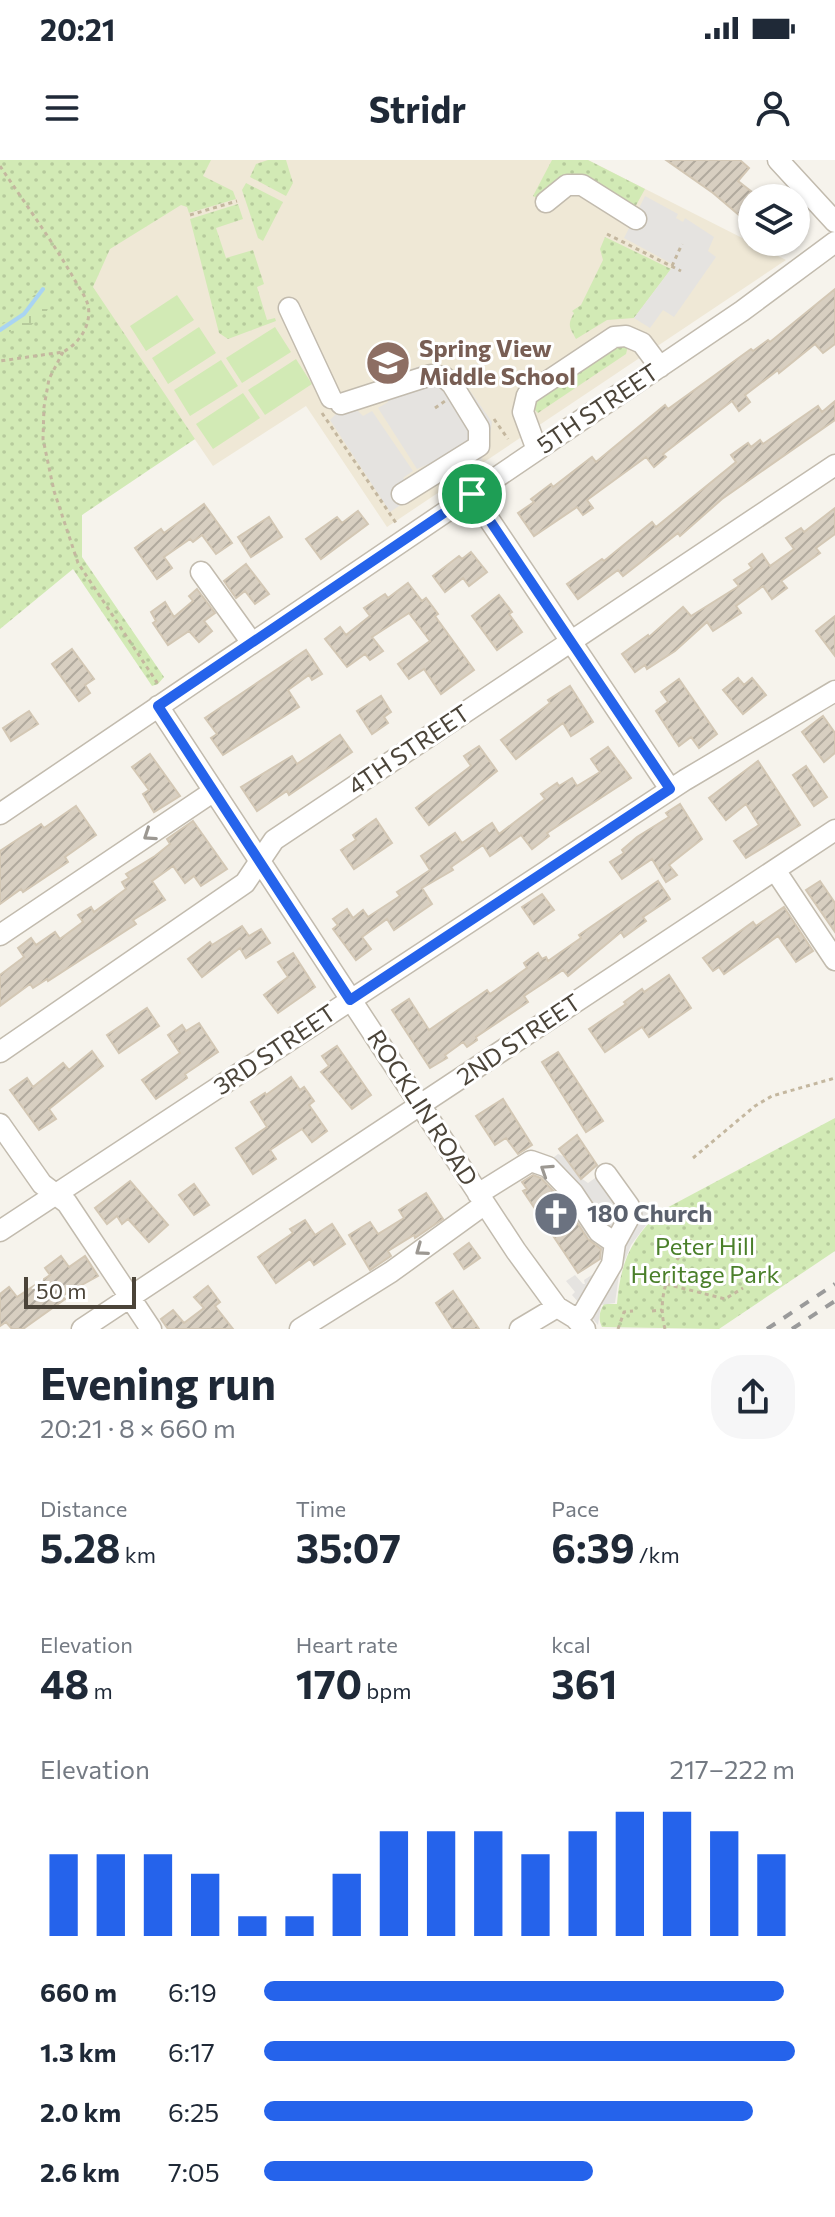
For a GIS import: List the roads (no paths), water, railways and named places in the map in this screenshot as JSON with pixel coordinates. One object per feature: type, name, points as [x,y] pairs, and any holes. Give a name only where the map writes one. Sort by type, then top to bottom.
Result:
[{"type":"street","points":[[778,160],[835,222]]},
{"type":"street","points":[[546,202],[567,185],[582,185],[636,219]]},
{"type":"street","name":"5TH STREET","points":[[0,814],[660,367],[785,281],[835,242]]},
{"type":"street","points":[[289,308],[334,399],[431,375],[444,377],[452,384],[479,428],[479,446],[402,494]]},
{"type":"street","points":[[537,450],[523,412],[527,395],[606,340],[626,336],[642,343],[660,367]]},
{"type":"street","points":[[459,460],[571,641],[670,789]]},
{"type":"street","name":"4TH STREET","points":[[0,1052],[245,883],[274,840],[835,465]]},
{"type":"street","points":[[201,572],[252,643]]},
{"type":"street","name":"3RD STREET","points":[[0,1231],[670,789],[835,691]]},
{"type":"street","name":"ROCKLIN ROAD","points":[[158,706],[482,1199],[571,1321]]},
{"type":"street","points":[[0,935],[214,791]]},
{"type":"street","name":"2ND STREET","points":[[82,1329],[835,830]]},
{"type":"street","points":[[775,870],[835,960]]},
{"type":"street","points":[[0,1124],[35,1176],[67,1203],[151,1329]]},
{"type":"street","points":[[300,1329],[391,1272],[531,1161],[548,1167],[573,1193],[599,1232],[615,1243]]},
{"type":"street","points":[[520,1329],[571,1321],[584,1312],[612,1264],[615,1243],[631,1214],[629,1206],[606,1174]]},
{"type":"waterway","points":[[0,330],[24,314],[43,289]]},
{"type":"railway","points":[[767,1329],[835,1284]]},
{"type":"railway","points":[[792,1329],[835,1301]]},
{"type":"place","name":"Spring View Middle School","points":[[388,363]]},
{"type":"place","name":"180 Church","points":[[556,1214]]},
{"type":"park label","name":"Peter Hill Heritage Park","points":[[705,1261]]}]
